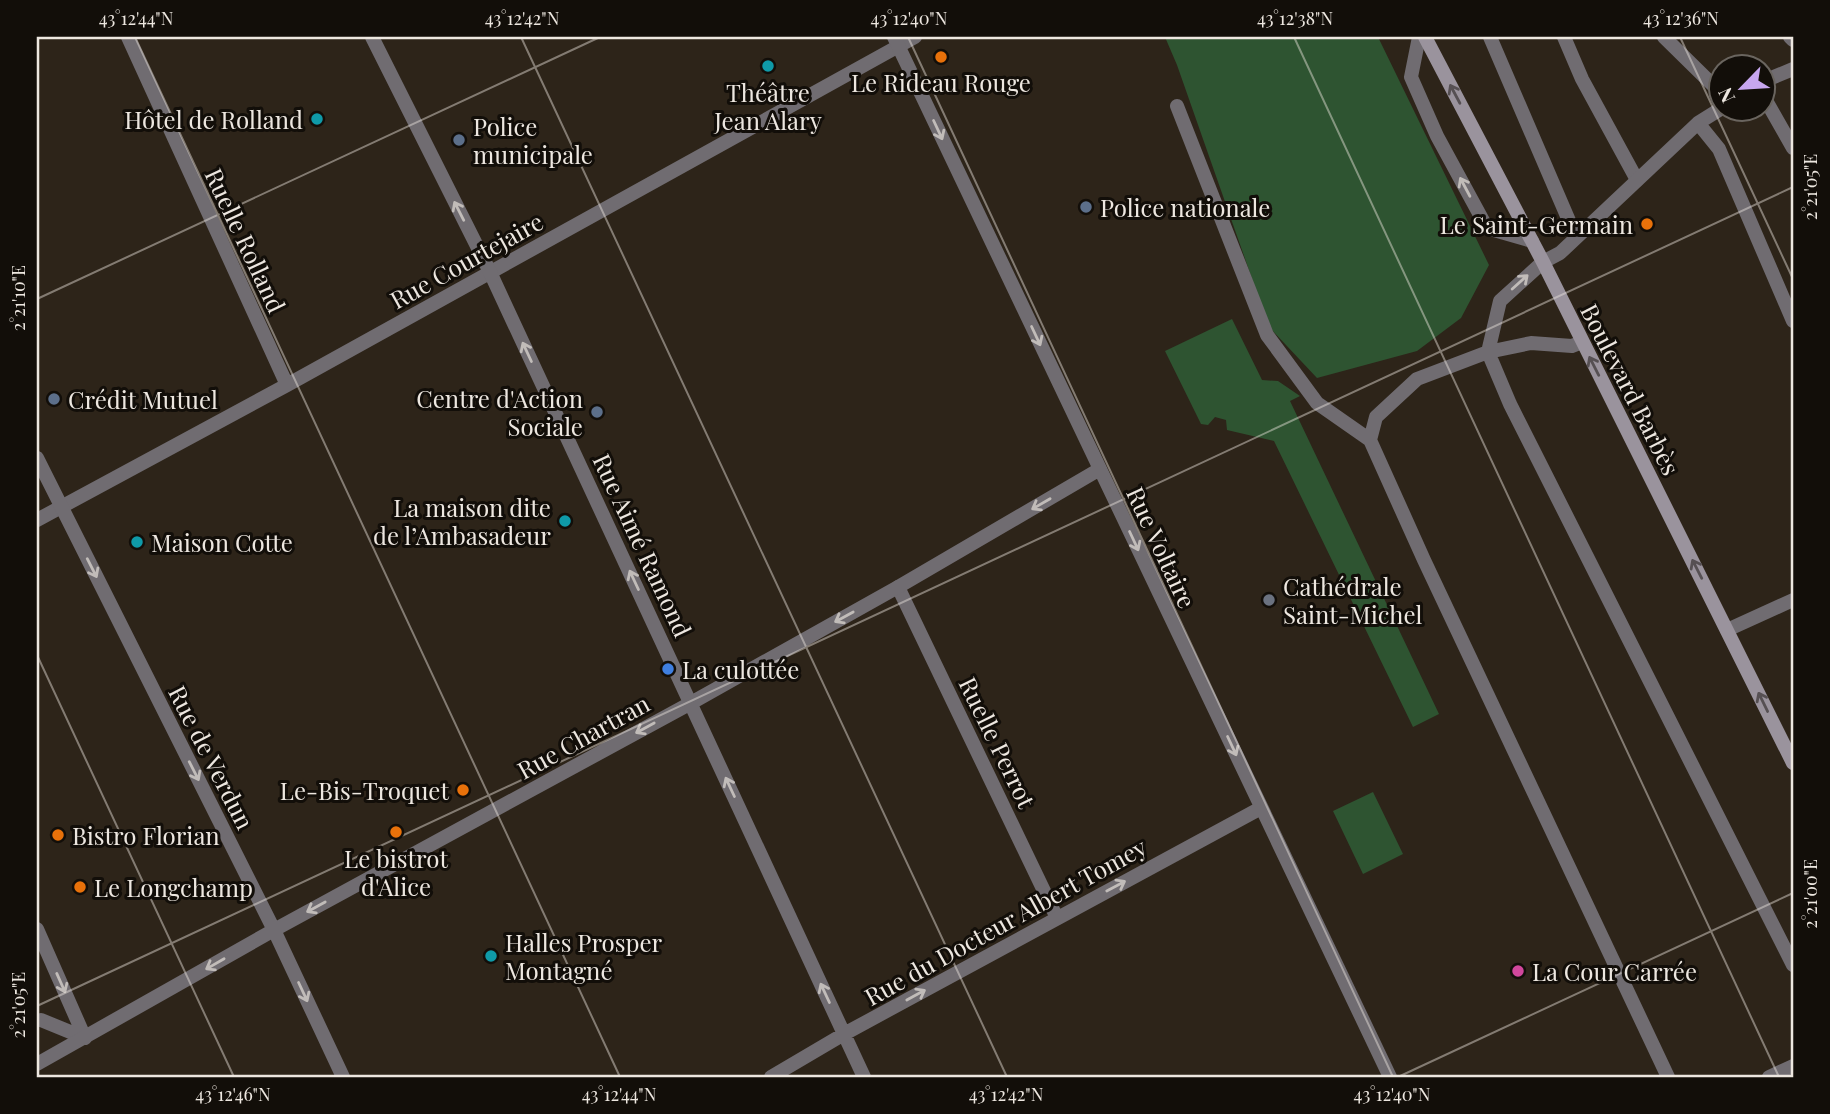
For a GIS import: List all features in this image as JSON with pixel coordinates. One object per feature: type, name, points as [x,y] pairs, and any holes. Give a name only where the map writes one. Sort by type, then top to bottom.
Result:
[{"type":"main road","name":"Boulevard Barbès","points":[[1425,37],[1543,261],[1793,763]]},
{"type":"street","name":"Ruelle Rolland","points":[[128,37],[287,385]]},
{"type":"street","name":"Rue Aimé Ramond","points":[[372,37],[490,272],[864,1077]]},
{"type":"street","name":"Rue Courtejaire","points":[[37,520],[287,385],[896,42],[915,37]]},
{"type":"street","points":[[1419,37],[1411,77],[1437,136],[1487,228],[1532,241]]},
{"type":"street","points":[[1489,37],[1576,237]]},
{"type":"street","points":[[1564,37],[1582,79],[1637,180]]},
{"type":"street","points":[[1664,37],[1708,81]]},
{"type":"street","name":"Rue Voltaire","points":[[896,42],[1390,1077]]},
{"type":"street","points":[[1177,106],[1267,335],[1317,403],[1370,440],[1668,1077]]},
{"type":"street","points":[[1708,116],[1560,253],[1543,261],[1500,301],[1488,352],[1510,404],[1793,965]]},
{"type":"street","points":[[1778,122],[1793,148]]},
{"type":"street","points":[[1698,123],[1719,149],[1793,321]]},
{"type":"street","points":[[1370,440],[1376,417],[1416,379],[1488,352],[1531,343],[1572,346],[1582,342]]},
{"type":"street","name":"Rue de Verdun","points":[[37,458],[274,930],[343,1077]]},
{"type":"street","name":"Rue Chartran","points":[[37,1064],[274,930],[691,703],[898,587],[1100,469]]},
{"type":"street","name":"Ruelle Perrot","points":[[898,587],[1057,918]]},
{"type":"street","points":[[1727,630],[1793,600]]},
{"type":"street","name":"Rue du Docteur Albert Tomey","points":[[772,1077],[844,1034],[1261,808]]},
{"type":"street","points":[[37,929],[85,1038]]},
{"type":"street","points":[[41,1020],[85,1038]]},
{"type":"street","points":[[1769,1077],[1793,1066]]},
{"type":"green space","points":[[1165,37],[1378,37],[1489,265],[1461,318],[1417,351],[1317,378],[1269,327]]},
{"type":"green space","points":[[1232,319],[1262,380],[1278,381],[1300,396],[1290,401],[1439,714],[1413,727],[1274,441],[1227,430],[1226,420],[1215,417],[1208,425],[1201,424],[1165,351]]},
{"type":"green space","points":[[1373,792],[1403,854],[1363,874],[1333,811]]},
{"type":"place","name":"Le Rideau Rouge","points":[[941,57]]},
{"type":"place","name":"Théâtre Jean Alary","points":[[768,66]]},
{"type":"place","name":"Hôtel de Rolland","points":[[317,119]]},
{"type":"place","name":"Police municipale","points":[[459,140]]},
{"type":"place","name":"Police nationale","points":[[1086,207]]},
{"type":"place","name":"Le Saint-Germain","points":[[1647,224]]},
{"type":"place","name":"Crédit Mutuel","points":[[54,399]]},
{"type":"place","name":"Centre d'Action Sociale","points":[[597,412]]},
{"type":"place","name":"La maison dite de l’Ambasadeur","points":[[565,521]]},
{"type":"place","name":"Maison Cotte","points":[[137,542]]},
{"type":"place","name":"Cathédrale Saint-Michel","points":[[1269,600]]},
{"type":"place","name":"La culottée","points":[[668,669]]},
{"type":"place","name":"Le-Bis-Troquet","points":[[463,790]]},
{"type":"place","name":"Le bistrot d'Alice","points":[[396,832]]},
{"type":"place","name":"Bistro Florian","points":[[58,835]]},
{"type":"place","name":"Le Longchamp","points":[[80,887]]},
{"type":"place","name":"Halles Prosper Montagné","points":[[491,956]]},
{"type":"place","name":"La Cour Carrée","points":[[1518,971]]}]
